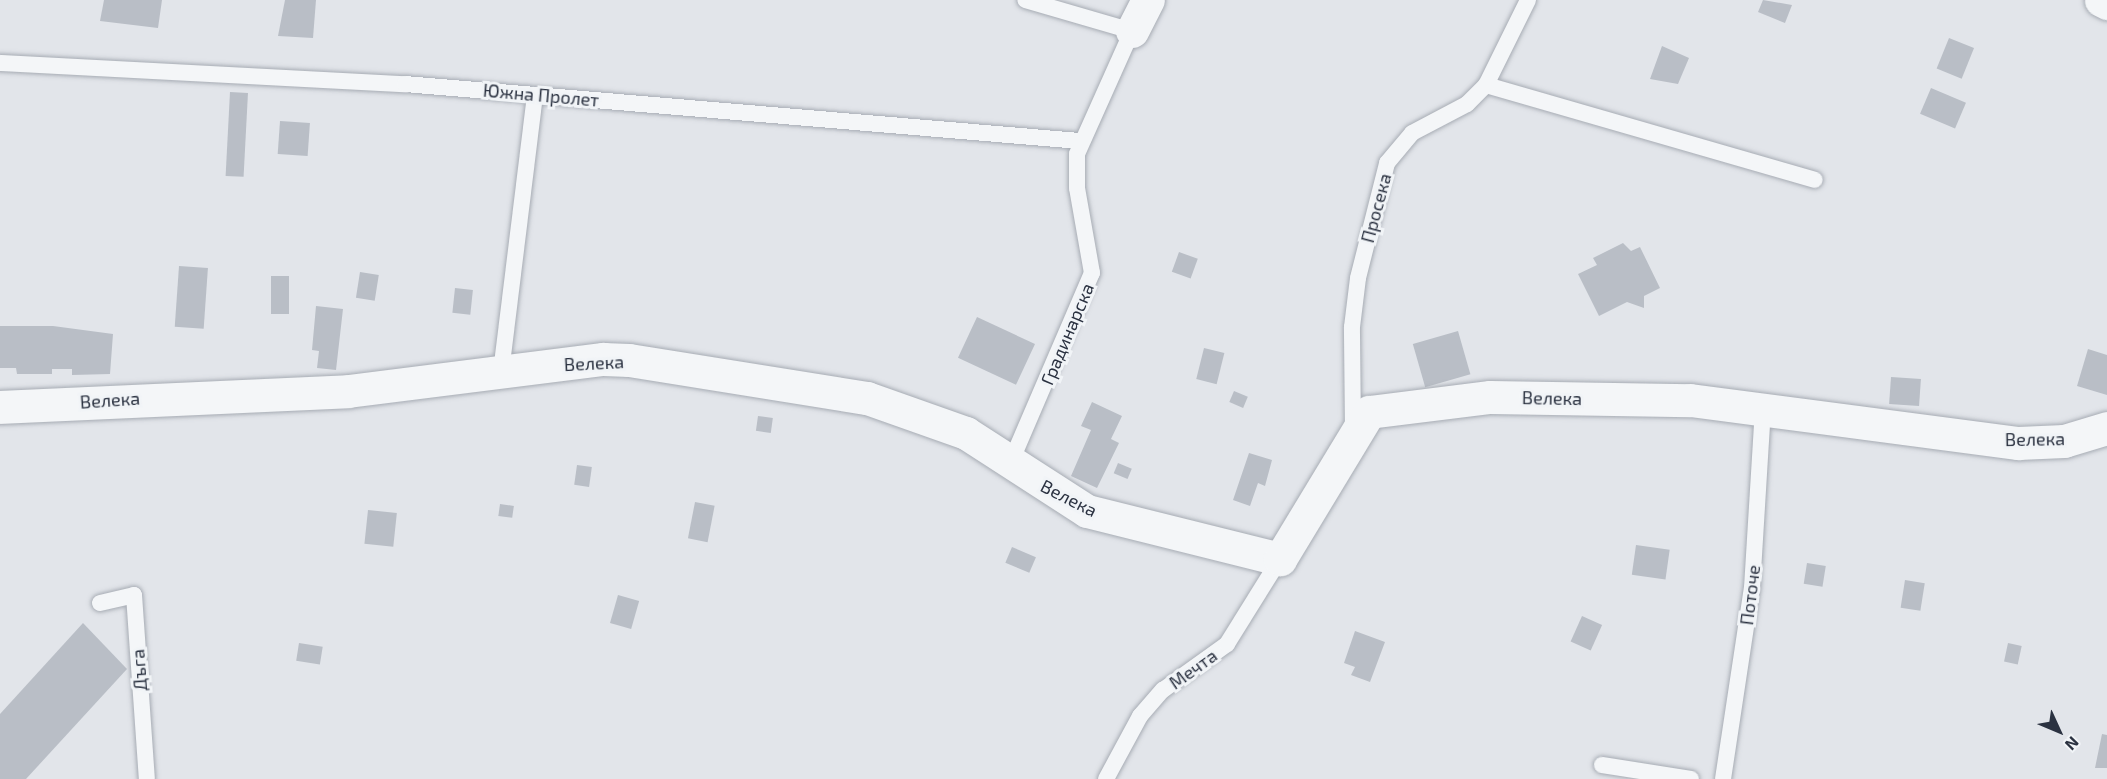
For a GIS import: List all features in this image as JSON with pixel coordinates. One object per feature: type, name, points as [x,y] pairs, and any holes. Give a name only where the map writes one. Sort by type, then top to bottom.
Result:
[{"type":"street","points":[[1132,31],[1148,0]]},
{"type":"street","points":[[2101,0],[2107,3]]},
{"type":"street","name":"Велека","points":[[0,407],[348,391],[603,359],[629,360],[867,398],[966,433],[1010,464],[1087,511],[1280,559],[1369,412],[1490,397],[1690,400],[2018,442],[2064,441],[2107,428]]},
{"type":"lane","points":[[1025,0],[1132,31]]},
{"type":"lane","name":"Просека","points":[[1353,438],[1352,327],[1358,279],[1387,163],[1412,133],[1467,104],[1486,85],[1528,0]]},
{"type":"lane","name":"Градинарска","points":[[1010,464],[1092,273],[1075,170],[1080,141],[1132,31]]},
{"type":"lane","name":"Южна Пролет","points":[[0,63],[535,95],[1080,141]]},
{"type":"lane","points":[[1486,85],[1815,180]]},
{"type":"lane","points":[[501,372],[535,95]]},
{"type":"lane","name":"Поточе","points":[[1723,779],[1752,588],[1763,410]]},
{"type":"lane","name":"Мечта","points":[[1106,779],[1140,716],[1163,690],[1227,644],[1280,559]]},
{"type":"lane","name":"Дъга","points":[[100,603],[134,595],[147,779]]},
{"type":"lane","points":[[1602,765],[1691,779]]},
{"type":"building","points":[[104,0],[162,0],[158,28],[100,21]]},
{"type":"building","points":[[285,0],[316,0],[313,38],[278,36]]},
{"type":"building","points":[[1763,0],[1792,5],[1785,23],[1758,12]]},
{"type":"building","points":[[1949,38],[1974,48],[1962,79],[1937,69]]},
{"type":"building","points":[[1662,46],[1689,58],[1678,84],[1650,79]]},
{"type":"building","points":[[1931,88],[1966,103],[1955,129],[1920,114]]},
{"type":"building","points":[[230,92],[248,93],[244,177],[226,176]]},
{"type":"building","points":[[280,121],[310,123],[308,156],[278,154]]},
{"type":"building","points":[[1623,243],[1631,251],[1640,247],[1660,288],[1644,296],[1644,308],[1627,302],[1599,316],[1578,274],[1597,265],[1593,258]]},
{"type":"building","points":[[1179,252],[1198,259],[1191,279],[1172,272]]},
{"type":"building","points":[[179,266],[208,268],[204,329],[175,327]]},
{"type":"building","points":[[360,272],[379,275],[375,301],[356,298]]},
{"type":"building","points":[[271,276],[289,276],[289,314],[271,314]]},
{"type":"building","points":[[455,288],[473,290],[470,315],[452,313]]},
{"type":"building","points":[[316,306],[343,309],[336,370],[317,368],[319,351],[312,350]]},
{"type":"building","points":[[977,317],[1035,344],[1016,385],[958,358]]},
{"type":"building","points":[[0,326],[53,326],[113,334],[110,374],[72,375],[72,369],[52,369],[52,374],[17,374],[16,368],[0,368]]},
{"type":"building","points":[[1458,331],[1470,374],[1425,387],[1413,344]]},
{"type":"building","points":[[1204,348],[1224,353],[1217,384],[1196,379]]},
{"type":"building","points":[[2088,349],[2107,355],[2107,395],[2077,386]]},
{"type":"building","points":[[1891,377],[1921,379],[1919,406],[1889,404]]},
{"type":"building","points":[[1234,391],[1248,397],[1243,408],[1229,402]]},
{"type":"building","points":[[1092,402],[1122,416],[1111,439],[1119,443],[1097,488],[1071,476],[1091,430],[1081,426]]},
{"type":"building","points":[[758,416],[773,418],[771,433],[756,431]]},
{"type":"building","points":[[1249,453],[1272,460],[1265,486],[1258,483],[1250,506],[1233,500]]},
{"type":"building","points":[[1118,463],[1132,469],[1128,479],[1114,473]]},
{"type":"building","points":[[577,465],[592,467],[589,487],[574,485]]},
{"type":"building","points":[[695,502],[715,506],[708,542],[688,538]]},
{"type":"building","points":[[500,504],[514,506],[512,518],[498,516]]},
{"type":"building","points":[[368,510],[397,513],[393,547],[364,544]]},
{"type":"building","points":[[1636,545],[1670,550],[1665,579],[1632,575]]},
{"type":"building","points":[[1012,547],[1036,557],[1029,573],[1005,563]]},
{"type":"building","points":[[1807,563],[1826,566],[1822,587],[1804,584]]},
{"type":"building","points":[[1905,580],[1925,583],[1920,611],[1901,608]]},
{"type":"building","points":[[618,595],[639,601],[631,629],[610,623]]},
{"type":"building","points":[[1582,616],[1602,625],[1591,651],[1571,642]]},
{"type":"building","points":[[83,623],[127,669],[26,779],[0,779],[0,714]]},
{"type":"building","points":[[1355,631],[1385,642],[1370,682],[1351,675],[1355,667],[1344,663]]},
{"type":"building","points":[[299,643],[323,647],[320,665],[296,661]]},
{"type":"building","points":[[2008,643],[2022,646],[2018,664],[2004,662]]},
{"type":"building","points":[[2102,734],[2107,735],[2107,768],[2095,768]]}]
